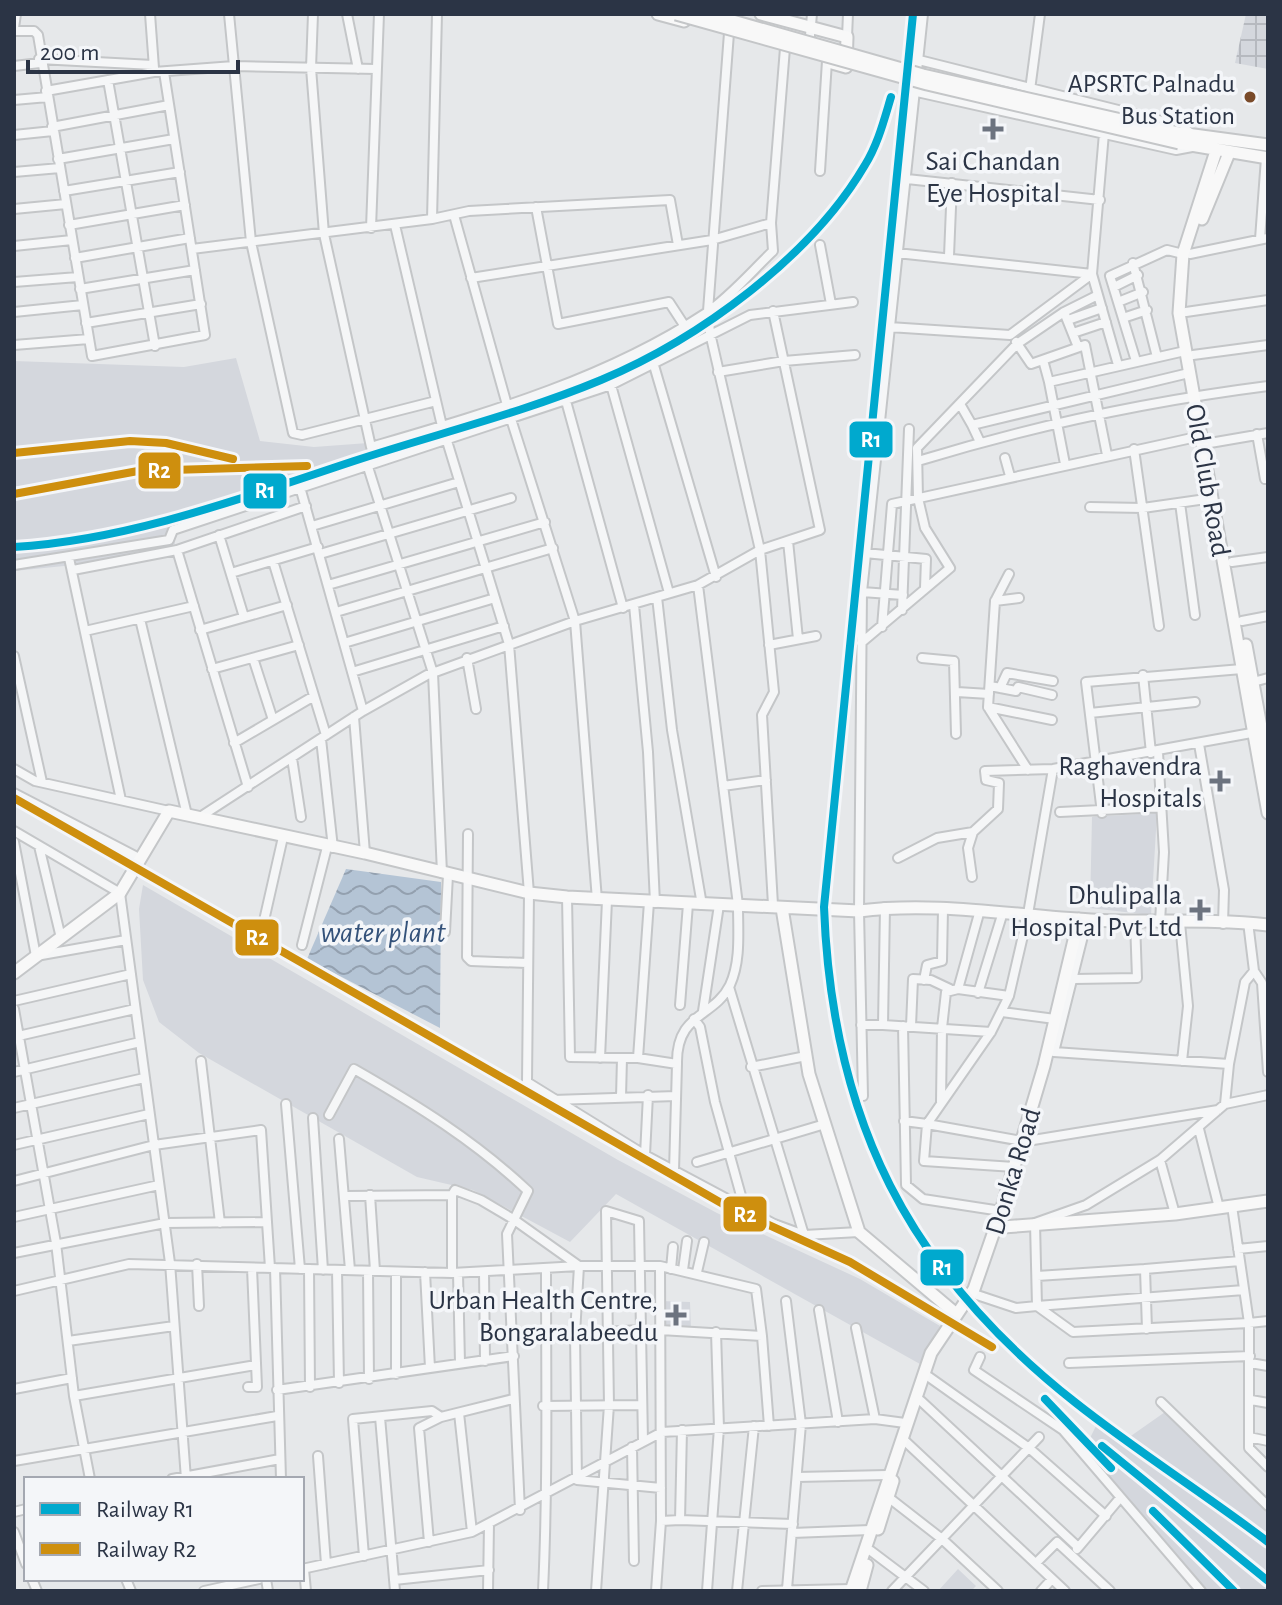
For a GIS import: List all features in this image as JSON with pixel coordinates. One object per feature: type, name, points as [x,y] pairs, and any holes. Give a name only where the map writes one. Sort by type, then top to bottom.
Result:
[{"type":"street","points":[[16,14],[14,30],[37,31],[92,356],[204,337],[164,72]]},
{"type":"street","points":[[150,14],[154,69]]},
{"type":"street","points":[[229,14],[251,242],[293,433],[298,436],[436,401]]},
{"type":"street","points":[[313,14],[311,68],[324,234],[371,447],[507,405],[621,363],[708,311],[773,251],[771,223],[785,48]]},
{"type":"street","points":[[347,14],[358,69]]},
{"type":"street","points":[[371,228],[379,14]]},
{"type":"street","points":[[432,219],[437,14]]},
{"type":"street","points":[[658,14],[846,67],[848,14]]},
{"type":"street","points":[[676,14],[913,81],[1193,141],[1268,145]]},
{"type":"street","points":[[708,14],[923,75],[1179,138]]},
{"type":"street","points":[[761,14],[847,37]]},
{"type":"street","points":[[808,55],[812,14]]},
{"type":"street","points":[[863,1096],[859,911],[862,592],[923,14]]},
{"type":"street","points":[[1028,114],[1040,14]]},
{"type":"street","points":[[729,33],[708,311],[718,372],[760,550],[774,692],[762,715],[778,907],[806,1056],[859,1232],[955,1313]]},
{"type":"street","points":[[919,60],[1182,126],[1193,141],[1216,151],[1267,158],[1264,238],[1186,254],[1167,250],[1110,276],[1136,361]]},
{"type":"street","points":[[14,66],[40,61],[164,72],[234,66],[376,69]]},
{"type":"street","points":[[820,171],[827,61]]},
{"type":"street","points":[[14,100],[154,69]]},
{"type":"street","points":[[108,80],[155,346]]},
{"type":"street","points":[[917,92],[1028,114],[1176,150],[1193,141]]},
{"type":"street","points":[[14,135],[169,105]]},
{"type":"street","points":[[1104,133],[1092,274],[1118,365]]},
{"type":"street","points":[[14,172],[120,147],[174,139]]},
{"type":"street","name":"Old Club Road","points":[[1216,151],[1186,254],[1178,301],[1232,562],[1268,765]]},
{"type":"street","name":"Old Club Road","points":[[1197,395],[1189,373],[1186,254],[1229,153]]},
{"type":"street","points":[[64,191],[180,172]]},
{"type":"street","points":[[907,179],[1100,200]]},
{"type":"street","points":[[949,256],[952,183]]},
{"type":"street","points":[[192,249],[454,215],[670,200],[678,245]]},
{"type":"street","points":[[14,209],[66,204]]},
{"type":"street","points":[[69,225],[185,205]]},
{"type":"street","points":[[536,207],[558,324],[669,302],[684,325]]},
{"type":"street","points":[[454,215],[507,405]]},
{"type":"street","points":[[471,278],[712,240],[771,223]]},
{"type":"street","points":[[395,225],[442,426]]},
{"type":"street","points":[[75,258],[190,238]]},
{"type":"street","points":[[14,246],[72,240]]},
{"type":"street","points":[[820,245],[831,304]]},
{"type":"street","points":[[897,253],[949,256],[1092,274]]},
{"type":"street","points":[[1133,263],[1143,292],[1157,357]]},
{"type":"street","points":[[80,289],[195,270]]},
{"type":"street","points":[[889,327],[1010,335],[1092,274]]},
{"type":"street","points":[[1114,287],[1138,275]]},
{"type":"street","points":[[14,282],[78,277]]},
{"type":"street","points":[[1118,302],[1143,292]]},
{"type":"street","points":[[902,611],[917,448],[1017,344],[1098,295]]},
{"type":"street","points":[[1186,312],[1268,300]]},
{"type":"street","points":[[14,565],[169,540],[173,530],[611,385],[750,315],[853,302]]},
{"type":"street","points":[[86,323],[150,315],[201,304]]},
{"type":"street","points":[[14,312],[83,305]]},
{"type":"street","points":[[1066,316],[1102,308]]},
{"type":"street","points":[[1123,318],[1147,310]]},
{"type":"street","points":[[200,818],[363,711],[433,673],[575,621],[698,585],[760,550],[820,530],[773,311]]},
{"type":"street","points":[[1066,316],[1078,347]]},
{"type":"street","points":[[1073,333],[1106,322]]},
{"type":"street","points":[[1010,335],[1031,364],[1085,345],[1107,455]]},
{"type":"street","points":[[14,345],[89,339]]},
{"type":"street","points":[[1049,382],[1157,357],[1268,345]]},
{"type":"street","points":[[718,372],[784,361],[855,355]]},
{"type":"street","points":[[1043,360],[1065,464]]},
{"type":"street","points":[[653,362],[716,577]]},
{"type":"street","points":[[972,425],[1189,373]]},
{"type":"street","points":[[611,385],[669,593]]},
{"type":"street","points":[[918,461],[980,442],[1058,424],[1197,395],[1268,386]]},
{"type":"street","points":[[566,401],[623,608]]},
{"type":"street","points":[[960,404],[980,442]]},
{"type":"street","points":[[511,419],[575,621],[602,900],[600,1058]]},
{"type":"street","points":[[861,643],[950,568],[925,528],[913,499],[909,429]]},
{"type":"street","points":[[882,627],[892,504],[1134,449],[1268,433]]},
{"type":"street","points":[[1257,434],[1265,479]]},
{"type":"street","name":"Old Club Road","points":[[1206,440],[1242,669],[1261,732],[1268,813]]},
{"type":"street","points":[[447,441],[509,644],[529,893],[527,1082],[645,1155],[745,1210],[804,1235],[859,1232]]},
{"type":"street","points":[[1134,449],[1159,626]]},
{"type":"street","points":[[1005,458],[1010,476]]},
{"type":"street","points":[[368,467],[433,673],[445,874],[445,932]]},
{"type":"street","points":[[312,526],[459,482]]},
{"type":"street","points":[[300,487],[363,711]]},
{"type":"street","points":[[231,573],[389,535],[511,498]]},
{"type":"street","points":[[1090,507],[1143,508],[1213,498]]},
{"type":"street","points":[[1180,503],[1195,615]]},
{"type":"street","points":[[73,570],[177,550],[306,506]]},
{"type":"street","points":[[328,585],[545,522]]},
{"type":"street","points":[[219,535],[244,617]]},
{"type":"street","points":[[788,541],[798,639]]},
{"type":"street","points":[[336,612],[553,548]]},
{"type":"street","points":[[177,550],[248,787]]},
{"type":"street","points":[[865,553],[926,559],[925,588]]},
{"type":"street","points":[[1232,562],[1268,557]]},
{"type":"street","points":[[69,558],[121,800]]},
{"type":"street","points":[[273,561],[314,696],[323,737],[330,848],[302,945]]},
{"type":"street","points":[[1009,574],[995,601],[993,689],[988,707],[1028,770]]},
{"type":"street","points":[[698,585],[738,905],[739,950],[729,987],[773,1141],[804,1235]]},
{"type":"street","points":[[862,592],[903,595]]},
{"type":"street","points":[[657,597],[672,730],[702,905]]},
{"type":"street","points":[[344,643],[495,598]]},
{"type":"street","points":[[995,601],[1019,598]]},
{"type":"street","points":[[200,630],[287,605]]},
{"type":"street","points":[[634,605],[648,752],[652,902],[638,1058]]},
{"type":"street","points":[[85,631],[194,606]]},
{"type":"street","points":[[1242,621],[1268,616]]},
{"type":"street","points":[[140,619],[187,815]]},
{"type":"street","points":[[352,672],[504,626]]},
{"type":"street","points":[[769,645],[816,636]]},
{"type":"street","points":[[212,669],[299,645]]},
{"type":"street","points":[[14,656],[42,782]]},
{"type":"street","points":[[253,658],[273,720]]},
{"type":"street","points":[[467,658],[476,709]]},
{"type":"street","points":[[922,658],[954,661],[956,734]]},
{"type":"street","points":[[1102,813],[1086,682],[1242,669]]},
{"type":"street","points":[[993,689],[1007,673],[1053,681]]},
{"type":"street","points":[[1143,675],[1163,807],[1160,922]]},
{"type":"street","points":[[1253,682],[1268,678]]},
{"type":"street","points":[[957,692],[1016,691],[1018,687],[1052,695]]},
{"type":"street","points":[[234,743],[314,696]]},
{"type":"street","points":[[1090,713],[1195,702]]},
{"type":"street","points":[[988,707],[1052,720]]},
{"type":"street","points":[[998,726],[1015,714]]},
{"type":"street","points":[[354,717],[365,853]]},
{"type":"street","points":[[972,877],[968,848],[973,832],[998,809],[1000,785],[986,780],[985,771],[1053,769],[1261,732]]},
{"type":"street","points":[[1199,744],[1224,890],[1223,924]]},
{"type":"street","points":[[292,758],[301,817]]},
{"type":"street","points":[[14,769],[42,782],[330,848],[365,853],[529,893],[702,905],[816,906],[859,911],[885,907],[980,910],[1083,919],[1268,925]]},
{"type":"street","points":[[1014,1167],[924,1161],[927,1124],[991,1032],[1009,996],[1028,914],[1053,769]]},
{"type":"street","points":[[723,786],[766,780]]},
{"type":"street","points":[[14,793],[141,859]]},
{"type":"street","points":[[1060,812],[1102,813],[1163,807]]},
{"type":"street","points":[[14,973],[120,893],[169,811]]},
{"type":"street","points":[[14,831],[120,893]]},
{"type":"street","points":[[898,858],[937,838],[973,832]]},
{"type":"street","points":[[468,834],[468,959],[527,963]]},
{"type":"street","points":[[263,925],[283,837]]},
{"type":"street","points":[[14,842],[36,956]]},
{"type":"street","points":[[39,846],[61,938]]},
{"type":"street","points":[[120,893],[170,1263],[186,1477]]},
{"type":"street","points":[[567,897],[570,1057],[638,1058],[677,1064]]},
{"type":"street","points":[[680,1005],[688,904]]},
{"type":"street","points":[[703,1011],[719,905]]},
{"type":"street","points":[[883,1025],[885,907]]},
{"type":"street","points":[[924,980],[927,965],[942,961],[943,909]]},
{"type":"street","points":[[954,989],[980,910]]},
{"type":"street","points":[[978,993],[1003,912]]},
{"type":"street","name":"Donka Road","points":[[854,1590],[887,1475],[931,1353],[974,1289],[1025,1141],[1074,979],[1083,919]]},
{"type":"street","name":"Donka Road","points":[[854,1590],[871,1551],[929,1377],[941,1349],[977,1295],[1003,1227],[1083,919]]},
{"type":"street","points":[[1074,979],[1137,978],[1135,921]]},
{"type":"street","points":[[1248,922],[1254,971],[1262,983],[1268,1072]]},
{"type":"street","points":[[1180,923],[1188,1006],[1182,1061]]},
{"type":"street","points":[[36,956],[126,940]]},
{"type":"street","points":[[1035,1223],[1086,1205],[1160,1160],[1222,1107],[1245,982],[1254,971]]},
{"type":"street","points":[[14,1001],[131,974]]},
{"type":"street","points":[[1001,1211],[923,1199],[906,1185],[904,1121],[907,1026],[912,981],[924,980],[954,989],[1009,996]]},
{"type":"street","points":[[674,1171],[677,1042],[694,1019],[729,987]]},
{"type":"street","points":[[941,1102],[946,992],[954,989]]},
{"type":"street","points":[[14,1009],[62,1280],[74,1396],[89,1477]]},
{"type":"street","points":[[17,1036],[135,1009]]},
{"type":"street","points":[[1002,1012],[1055,1019]]},
{"type":"street","points":[[694,1019],[700,1027],[727,1154],[745,1210]]},
{"type":"street","points":[[861,1025],[991,1032]]},
{"type":"street","points":[[14,1072],[140,1042]]},
{"type":"street","points":[[1054,1052],[1229,1064]]},
{"type":"street","points":[[751,1067],[806,1056]]},
{"type":"street","points":[[621,1097],[622,1058]]},
{"type":"street","points":[[201,1061],[220,1223]]},
{"type":"street","points":[[329,1115],[354,1069],[439,1118],[491,1156],[528,1191],[507,1234],[520,1510]]},
{"type":"street","points":[[14,1108],[144,1078]]},
{"type":"street","points":[[645,1155],[648,1095]]},
{"type":"street","points":[[904,1121],[1025,1141],[1222,1107],[1268,1095]]},
{"type":"street","points":[[553,1100],[676,1096]]},
{"type":"street","points":[[286,1104],[305,1269],[310,1387]]},
{"type":"street","points":[[14,1145],[149,1114]]},
{"type":"street","points":[[313,1118],[323,1270]]},
{"type":"street","points":[[697,1162],[825,1124]]},
{"type":"street","points":[[1199,1129],[1226,1207],[1240,1261],[1249,1323],[1249,1448],[1268,1467]]},
{"type":"street","points":[[14,1181],[154,1145],[261,1130],[273,1268],[281,1477]]},
{"type":"street","points":[[339,1139],[350,1270]]},
{"type":"street","points":[[1160,1160],[1175,1214]]},
{"type":"street","points":[[14,1217],[159,1185]]},
{"type":"street","points":[[460,1363],[452,1195],[455,1190],[481,1200],[513,1219],[579,1266]]},
{"type":"street","points":[[369,1379],[370,1195]]},
{"type":"street","points":[[346,1196],[452,1195]]},
{"type":"street","points":[[1003,1227],[1175,1214],[1268,1201]]},
{"type":"street","points":[[596,1591],[606,1485],[609,1405],[606,1211],[639,1221],[643,1441]]},
{"type":"street","points":[[14,1253],[165,1223],[267,1222]]},
{"type":"street","points":[[1035,1223],[1037,1306]]},
{"type":"street","points":[[683,1270],[687,1241]]},
{"type":"street","points":[[697,1272],[704,1242]]},
{"type":"street","points":[[1238,1249],[1268,1246]]},
{"type":"street","points":[[671,1269],[673,1247]]},
{"type":"street","points":[[1037,1276],[1240,1261]]},
{"type":"street","points":[[14,1291],[129,1264],[455,1273],[640,1264],[697,1272],[756,1289],[769,1426]]},
{"type":"street","points":[[197,1264],[199,1306]]},
{"type":"street","points":[[577,1480],[575,1334],[579,1266]]},
{"type":"street","points":[[656,1591],[661,1521],[660,1266]]},
{"type":"street","points":[[248,1387],[257,1387],[252,1268]]},
{"type":"street","points":[[543,1591],[547,1495],[543,1406],[546,1268]]},
{"type":"street","points":[[1145,1269],[1147,1329]]},
{"type":"street","points":[[337,1270],[339,1383]]},
{"type":"street","points":[[396,1272],[396,1374]]},
{"type":"street","points":[[425,1272],[430,1368]]},
{"type":"street","points":[[484,1272],[485,1361]]},
{"type":"street","points":[[977,1295],[1016,1308],[1244,1290]]},
{"type":"street","points":[[786,1301],[801,1424],[787,1589]]},
{"type":"street","points":[[1037,1306],[1073,1332],[1268,1321]]},
{"type":"street","points":[[819,1310],[838,1422]]},
{"type":"street","points":[[68,1341],[174,1326]]},
{"type":"street","points":[[856,1328],[875,1419]]},
{"type":"street","points":[[514,1337],[641,1330]]},
{"type":"street","points":[[660,1330],[762,1336]]},
{"type":"street","points":[[707,1591],[719,1428],[716,1332]]},
{"type":"street","points":[[277,1390],[514,1356]]},
{"type":"street","points":[[980,1357],[973,1370],[1063,1430],[1201,1591]]},
{"type":"street","points":[[1069,1363],[1250,1360],[1268,1366]]},
{"type":"street","points":[[74,1396],[256,1365]]},
{"type":"street","points":[[929,1377],[1029,1448],[1106,1516]]},
{"type":"street","points":[[14,1389],[72,1378]]},
{"type":"street","points":[[429,1542],[419,1428],[441,1417],[513,1399]]},
{"type":"street","points":[[1251,1400],[1268,1403]]},
{"type":"street","points":[[921,1401],[1078,1547]]},
{"type":"street","points":[[1161,1402],[1268,1506]]},
{"type":"street","points":[[543,1406],[641,1405]]},
{"type":"street","points":[[364,1556],[353,1419],[432,1411],[441,1417]]},
{"type":"street","points":[[459,1413],[472,1532]]},
{"type":"street","points":[[14,1461],[180,1430],[277,1416]]},
{"type":"street","points":[[380,1417],[395,1591]]},
{"type":"street","points":[[304,1569],[472,1532],[577,1480],[662,1432],[875,1419],[905,1423]]},
{"type":"street","points":[[737,1591],[754,1426]]},
{"type":"street","points":[[680,1520],[682,1430]]},
{"type":"street","points":[[892,1591],[1039,1437]]},
{"type":"street","points":[[1249,1437],[1268,1441]]},
{"type":"street","points":[[906,1442],[1065,1591]]},
{"type":"street","points":[[632,1447],[634,1561]]},
{"type":"street","points":[[318,1456],[326,1564]]},
{"type":"street","points":[[191,1477],[280,1459]]},
{"type":"street","points":[[797,1477],[887,1475]]},
{"type":"street","points":[[577,1480],[661,1488]]},
{"type":"street","points":[[888,1497],[942,1539],[998,1591]]},
{"type":"street","points":[[1071,1555],[1120,1498]]},
{"type":"street","points":[[661,1521],[744,1521],[792,1528],[870,1530]]},
{"type":"street","points":[[488,1591],[489,1524]]},
{"type":"street","points":[[14,1532],[24,1559]]},
{"type":"street","points":[[1036,1563],[1057,1542],[1110,1591]]},
{"type":"street","points":[[871,1551],[908,1575],[924,1591]]},
{"type":"street","points":[[394,1580],[489,1570]]},
{"type":"street","points":[[1041,1591],[1052,1579]]},
{"type":"street","points":[[206,1590],[249,1581]]},
{"type":"street","points":[[762,1591],[854,1590]]},
{"type":"shaded area","points":[[1246,14],[1268,14],[1268,69],[1235,63]]},
{"type":"shaded area","points":[[236,358],[260,441],[314,447],[368,443],[370,449],[583,383],[584,391],[171,526],[175,544],[74,565],[14,571],[14,361],[184,367]]},
{"type":"shaded area","points":[[1157,813],[1151,915],[1090,908],[1092,817]]},
{"type":"shaded area","points":[[143,885],[618,1160],[717,1213],[860,1279],[940,1326],[920,1364],[616,1194],[570,1242],[473,1190],[417,1177],[199,1053],[159,1022],[143,980],[139,909]]},
{"type":"shaded area","name":"Urban Health Centre, Bongaralabeedu","points":[[661,1301],[690,1302],[691,1330],[661,1329]]},
{"type":"shaded area","points":[[1165,1412],[1268,1506],[1268,1591],[1208,1591],[1120,1498],[1085,1448],[1101,1416],[1128,1438]]},
{"type":"shaded area","points":[[958,1569],[976,1586],[971,1591],[938,1591]]},
{"type":"water","name":"water plant","points":[[346,869],[441,882],[440,1028],[307,959]]},
{"type":"rail line","name":"R1","points":[[913,14],[824,907],[830,984],[843,1056],[863,1123],[890,1185],[925,1244],[967,1300],[1017,1353],[1076,1403],[1268,1542]]},
{"type":"rail line","name":"R1","points":[[14,547],[101,536],[187,515],[541,403],[638,363],[676,342],[750,292],[815,232],[870,157],[891,97]]},
{"type":"rail line","name":"R2","points":[[14,453],[130,441],[166,443],[233,459]]},
{"type":"rail line","name":"R2","points":[[14,494],[138,471],[307,466]]},
{"type":"rail line","name":"R2","points":[[14,798],[723,1204],[850,1262],[992,1347]]},
{"type":"rail line","name":"R1","points":[[1045,1399],[1111,1468]]},
{"type":"rail line","name":"R1","points":[[1102,1446],[1268,1581]]},
{"type":"rail line","name":"R1","points":[[1153,1511],[1234,1591]]},
{"type":"place","name":"APSRTC Palnadu Bus Station","points":[[1250,97]]},
{"type":"place","name":"Sai Chandan Eye Hospital","points":[[993,129]]},
{"type":"place","name":"Raghavendra Hospitals","points":[[1220,781]]},
{"type":"place","name":"Dhulipalla Hospital Pvt Ltd","points":[[1200,910]]},
{"type":"place","name":"Urban Health Centre, Bongaralabeedu","points":[[676,1315]]}]
